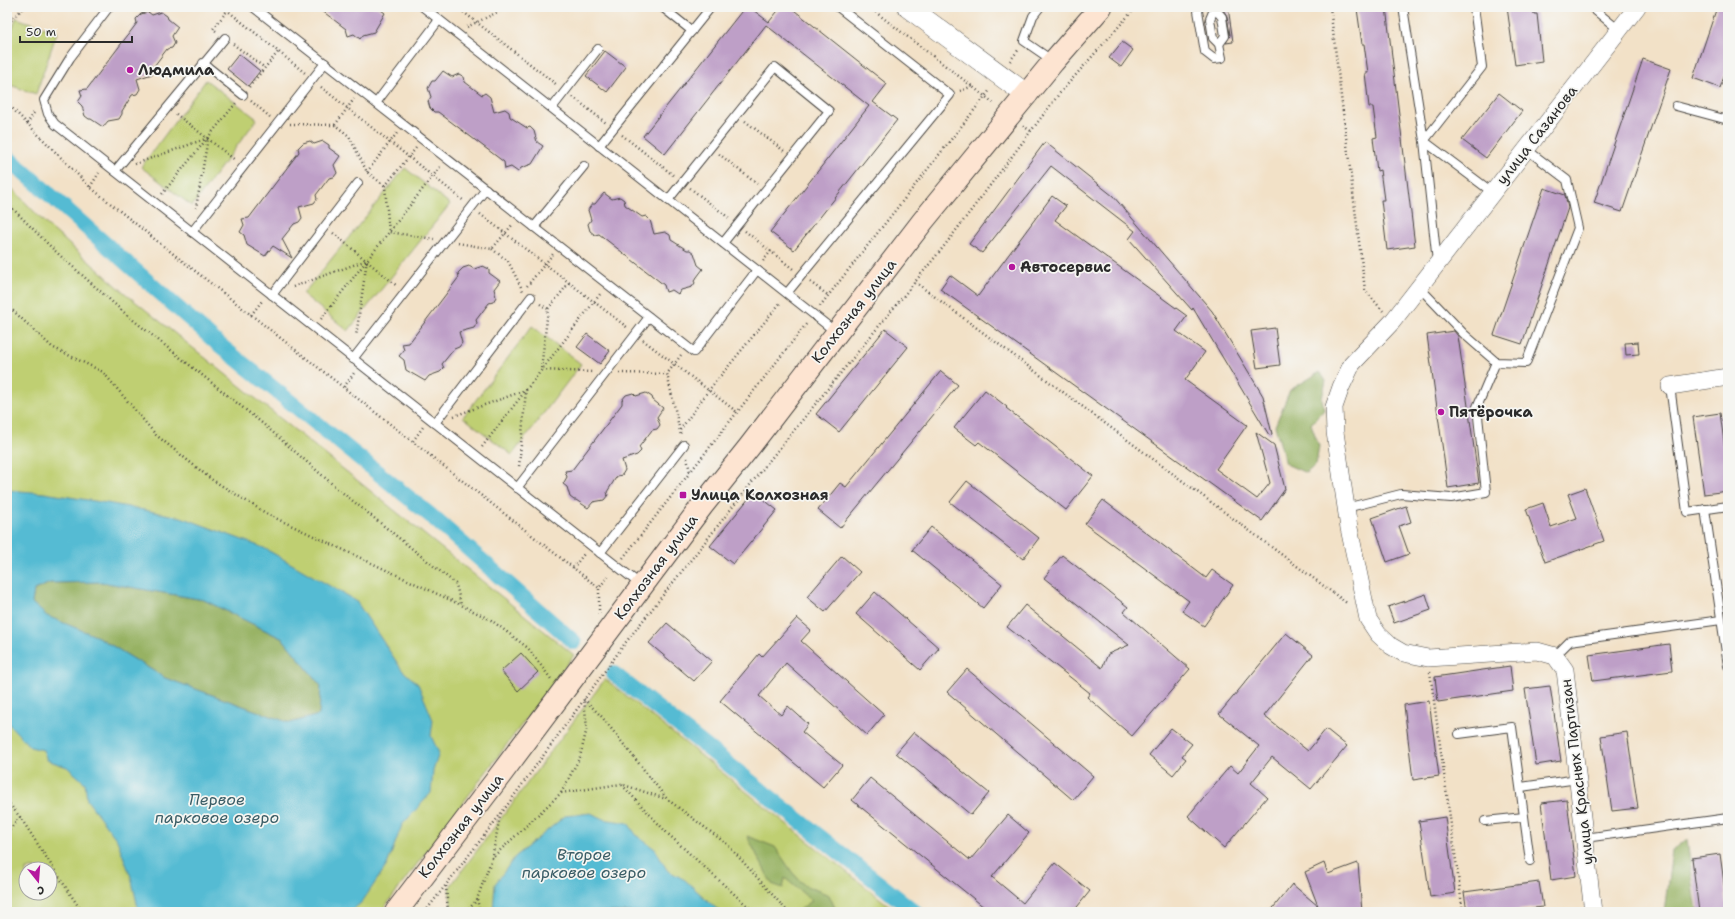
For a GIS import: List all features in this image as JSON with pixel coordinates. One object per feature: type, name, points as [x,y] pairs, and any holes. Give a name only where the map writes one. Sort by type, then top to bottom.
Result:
[{"type":"main road","name":"Колхозная улица","points":[[396,912],[641,586],[838,333],[923,221],[1053,62],[1101,7]]},
{"type":"street","points":[[908,7],[1027,95]]},
{"type":"street","name":"улица Сазанова","points":[[1437,263],[1637,7]]},
{"type":"street","points":[[1437,263],[1392,322],[1352,364],[1341,386],[1334,407],[1335,432],[1346,508],[1368,619],[1378,634],[1390,646],[1403,652],[1428,658],[1537,651],[1555,656]]},
{"type":"street","points":[[1670,386],[1728,378]]},
{"type":"street","name":"улица Красных Партизан","points":[[1555,656],[1566,670],[1593,912]]},
{"type":"lane","points":[[109,7],[70,58],[44,100],[48,114],[55,124],[641,586]]},
{"type":"lane","points":[[253,7],[694,352],[757,270]]},
{"type":"lane","points":[[422,7],[838,333]]},
{"type":"lane","points":[[662,7],[692,30]]},
{"type":"lane","points":[[599,146],[711,7]]},
{"type":"lane","points":[[787,293],[950,95],[838,7]]},
{"type":"lane","points":[[1040,7],[1033,16],[1024,41],[1053,62]]},
{"type":"lane","points":[[1199,7],[1198,11],[1205,52],[1214,59],[1222,58],[1219,44],[1214,38],[1210,19],[1215,8],[1222,17],[1225,36],[1219,44]]},
{"type":"lane","points":[[1403,7],[1424,141],[1437,263]]},
{"type":"lane","points":[[1424,141],[1482,67],[1474,7]]},
{"type":"lane","points":[[1591,7],[1619,30]]},
{"type":"lane","points":[[376,103],[439,20]]},
{"type":"lane","points":[[116,171],[225,38]]},
{"type":"lane","points":[[552,108],[598,49]]},
{"type":"lane","points":[[203,63],[243,95]]},
{"type":"lane","points":[[192,232],[325,64]]},
{"type":"lane","points":[[668,200],[775,67],[829,111],[723,243]]},
{"type":"lane","points":[[1676,106],[1728,120]]},
{"type":"lane","points":[[1424,141],[1492,192]]},
{"type":"lane","points":[[1419,287],[1464,334],[1496,362],[1526,363],[1578,228],[1567,180],[1526,149]]},
{"type":"lane","points":[[534,227],[584,166]]},
{"type":"lane","points":[[270,293],[358,183]]},
{"type":"lane","points":[[353,359],[486,189]]},
{"type":"lane","points":[[432,421],[531,296]]},
{"type":"lane","points":[[517,488],[649,317]]},
{"type":"lane","points":[[1346,508],[1401,494],[1451,498],[1486,492],[1477,407],[1496,362]]},
{"type":"lane","points":[[1670,386],[1687,512],[1728,506]]},
{"type":"lane","points":[[600,553],[684,446]]},
{"type":"lane","points":[[1705,509],[1728,666]]},
{"type":"lane","points":[[1555,656],[1570,642],[1721,620]]},
{"type":"lane","points":[[1459,734],[1512,727],[1530,861]]},
{"type":"lane","points":[[1521,787],[1578,779]]},
{"type":"lane","points":[[1484,821],[1524,817]]},
{"type":"lane","points":[[1585,838],[1728,818]]},
{"type":"path","points":[[7,32],[12,18],[25,7]]},
{"type":"path","points":[[457,7],[829,296]]},
{"type":"path","points":[[455,33],[508,7]]},
{"type":"path","points":[[869,7],[986,97]]},
{"type":"path","points":[[424,912],[446,886],[500,815],[624,646],[769,461],[945,245],[1059,94],[1136,7]]},
{"type":"path","points":[[1330,7],[1365,290],[1392,322]]},
{"type":"path","points":[[7,17],[12,18]]},
{"type":"path","points":[[7,103],[90,187],[599,588],[986,97],[1024,41]]},
{"type":"path","points":[[155,203],[278,52]]},
{"type":"path","points":[[335,125],[360,91]]},
{"type":"path","points":[[243,95],[278,124],[335,125],[349,136],[367,172],[385,186]]},
{"type":"path","points":[[168,107],[243,167]]},
{"type":"path","points":[[737,114],[792,158]]},
{"type":"path","points":[[358,183],[403,125]]},
{"type":"path","points":[[116,171],[208,138]]},
{"type":"path","points":[[192,232],[208,138]]},
{"type":"path","points":[[388,232],[385,186],[423,140]]},
{"type":"path","points":[[710,147],[766,190]]},
{"type":"path","points":[[314,328],[446,158]]},
{"type":"path","points":[[90,187],[105,163]]},
{"type":"path","points":[[7,203],[54,250],[127,316],[262,423],[338,489],[456,584],[461,605]]},
{"type":"path","points":[[324,227],[405,292]]},
{"type":"path","points":[[492,249],[508,261],[523,291],[559,247]]},
{"type":"path","points":[[251,315],[270,293],[366,260]]},
{"type":"path","points":[[353,359],[366,260]]},
{"type":"path","points":[[915,282],[1368,619]]},
{"type":"path","points":[[541,370],[548,310],[569,283]]},
{"type":"path","points":[[476,456],[607,284]]},
{"type":"path","points":[[680,430],[787,293]]},
{"type":"path","points":[[7,305],[52,347],[103,372],[156,435],[211,479],[269,515],[491,620],[528,648],[565,689]]},
{"type":"path","points":[[687,347],[667,374],[690,472]]},
{"type":"path","points":[[344,387],[361,364]]},
{"type":"path","points":[[413,441],[432,421],[526,390]]},
{"type":"path","points":[[517,488],[526,390]]},
{"type":"path","points":[[573,568],[591,546]]},
{"type":"path","points":[[1428,658],[1463,912]]},
{"type":"path","points":[[492,858],[561,793],[580,757],[587,728],[584,699]]},
{"type":"path","points":[[584,699],[602,717],[667,799],[727,844],[788,912]]},
{"type":"path","points":[[561,793],[621,784],[667,799]]},
{"type":"path","points":[[621,784],[668,834],[754,912]]},
{"type":"path","points":[[7,801],[20,817],[82,912]]},
{"type":"path","points":[[466,912],[477,899],[492,858],[500,815]]},
{"type":"path","points":[[7,833],[20,817]]},
{"type":"path","points":[[446,886],[448,912]]},
{"type":"path","points":[[477,899],[480,912]]},
{"type":"green space","points":[[16,18],[57,32],[36,94],[7,84],[7,45]]},
{"type":"green space","points":[[206,80],[257,119],[192,206],[141,167]]},
{"type":"green space","points":[[405,168],[450,204],[348,331],[303,294]]},
{"type":"green space","points":[[7,183],[45,223],[126,294],[574,655],[381,912],[7,912]]},
{"type":"green space","points":[[532,326],[581,364],[512,455],[463,417]]},
{"type":"green space","points":[[1320,372],[1326,381],[1322,398],[1324,410],[1311,424],[1319,446],[1316,465],[1306,473],[1286,464],[1275,426],[1290,390]]},
{"type":"green space","points":[[101,582],[204,600],[283,639],[321,686],[319,715],[290,723],[165,678],[98,637],[46,616],[32,603],[34,590],[50,583]]},
{"type":"green space","points":[[605,679],[897,912],[452,912],[449,888]]},
{"type":"green space","points":[[747,836],[775,847],[792,872],[804,885],[829,895],[837,912],[796,912],[812,901],[785,878],[783,888],[772,884]]},
{"type":"green space","points":[[1687,839],[1697,912],[1664,912],[1672,851]]},
{"type":"water","name":"Первое парковое озеро","points":[[7,490],[44,493],[181,517],[264,548],[356,601],[402,670],[418,684],[433,720],[431,736],[439,753],[433,771],[431,793],[402,825],[387,865],[362,902],[350,912],[139,912],[131,877],[117,840],[87,800],[85,783],[67,767],[47,760],[43,750],[30,747],[7,722]],"holes":[[[101,582],[204,600],[283,639],[321,686],[319,715],[290,723],[165,678],[98,637],[47,616],[32,603],[34,590],[50,583]]]},
{"type":"water","name":"Второе парковое озеро","points":[[591,813],[603,819],[628,823],[637,836],[655,849],[667,870],[685,880],[720,912],[493,912],[495,884],[515,857],[565,816]]},
{"type":"building","points":[[317,7],[377,7],[385,13],[374,32],[363,35],[360,39],[354,34],[348,36],[346,29]]},
{"type":"building","points":[[745,7],[749,7],[769,22],[781,7],[790,7],[887,84],[873,102],[897,120],[794,250],[770,232],[869,106],[766,25],[665,154],[643,136]]},
{"type":"building","points":[[1228,7],[1233,42],[1226,43],[1230,35],[1227,16],[1222,8]]},
{"type":"building","points":[[1361,7],[1386,7],[1415,246],[1387,250],[1381,200],[1384,200],[1380,170],[1377,171],[1373,138],[1377,137],[1373,107],[1369,107],[1365,73],[1368,73],[1357,9],[1361,9]]},
{"type":"building","points":[[1507,7],[1533,7],[1534,14],[1537,14],[1542,61],[1515,65]]},
{"type":"building","points":[[1717,7],[1728,7],[1728,65],[1720,88],[1693,78]]},
{"type":"building","points":[[148,12],[152,15],[161,12],[178,27],[172,36],[175,43],[172,48],[167,49],[154,66],[156,69],[152,74],[137,79],[140,89],[137,94],[132,95],[119,119],[108,121],[103,127],[85,116],[82,106],[78,102],[82,96],[80,90],[87,89],[137,23],[136,19],[141,14]]},
{"type":"building","points":[[1122,42],[1133,50],[1121,67],[1109,58]]},
{"type":"building","points":[[605,51],[626,67],[607,92],[586,76]]},
{"type":"building","points":[[239,54],[260,71],[248,86],[227,69]]},
{"type":"building","points":[[1643,59],[1671,69],[1622,212],[1594,203]]},
{"type":"building","points":[[443,71],[452,77],[459,74],[464,77],[465,82],[482,95],[485,93],[490,97],[494,112],[505,109],[509,112],[510,117],[527,128],[530,127],[534,131],[537,142],[543,146],[532,164],[521,168],[518,172],[511,167],[505,169],[504,162],[438,112],[434,112],[430,108],[428,101],[431,97],[428,88],[432,81],[435,81]]},
{"type":"building","points":[[1499,93],[1522,111],[1486,158],[1462,140]]},
{"type":"building","points":[[310,141],[314,144],[323,141],[329,145],[329,148],[340,156],[334,165],[337,173],[334,177],[329,178],[316,195],[317,199],[314,203],[299,207],[302,218],[299,222],[294,224],[282,239],[292,258],[273,246],[265,256],[247,245],[244,235],[240,232],[244,225],[242,219],[249,218],[299,152],[298,148],[303,143]]},
{"type":"building","points":[[1045,142],[1113,196],[1212,311],[1263,396],[1272,434],[1269,435],[1193,308],[1192,310],[1129,239],[1135,231],[1051,166],[982,253],[969,244]]},
{"type":"building","points":[[1544,188],[1565,195],[1568,208],[1522,344],[1494,335]]},
{"type":"building","points":[[604,193],[612,199],[620,197],[624,200],[625,205],[642,217],[646,216],[650,220],[654,234],[665,232],[670,235],[671,240],[694,253],[698,265],[703,269],[694,281],[695,283],[692,287],[681,290],[678,294],[672,290],[666,292],[664,285],[599,234],[595,235],[590,231],[588,224],[591,220],[588,210]]},
{"type":"building","points":[[1052,196],[1066,206],[1055,220],[1187,316],[1176,331],[1205,352],[1185,380],[1247,425],[1216,469],[1257,499],[1270,483],[1256,432],[1274,445],[1285,489],[1262,521],[940,289],[950,275],[978,296]]},
{"type":"building","points":[[469,266],[474,269],[483,266],[489,269],[489,273],[500,281],[494,289],[496,297],[493,302],[489,303],[476,320],[477,323],[474,328],[459,332],[462,343],[459,347],[454,349],[442,364],[444,368],[440,372],[429,376],[425,381],[406,370],[404,360],[399,356],[404,350],[402,344],[409,343],[459,277],[458,273],[463,268]]},
{"type":"building","points":[[1275,328],[1280,365],[1257,368],[1251,331]]},
{"type":"building","points":[[885,329],[908,347],[839,432],[816,414]]},
{"type":"building","points":[[1454,331],[1458,336],[1479,483],[1448,488],[1427,335]]},
{"type":"building","points":[[587,334],[610,351],[600,364],[577,347]]},
{"type":"building","points":[[1638,342],[1639,354],[1626,355],[1625,343]]},
{"type":"building","points":[[941,371],[958,385],[840,528],[818,510],[840,483],[846,487]]},
{"type":"building","points":[[985,390],[1093,476],[1066,510],[979,442],[976,445],[954,428]]},
{"type":"building","points":[[633,393],[636,396],[646,393],[663,408],[657,417],[660,425],[657,429],[652,430],[639,447],[641,451],[637,455],[622,460],[625,470],[622,475],[617,476],[604,500],[593,502],[588,508],[570,497],[567,487],[563,484],[567,477],[565,471],[572,470],[622,404],[622,400],[626,395]]},
{"type":"building","points":[[1720,413],[1728,471],[1728,491],[1704,494],[1693,417]]},
{"type":"building","points":[[967,481],[1039,538],[1023,559],[950,502]]},
{"type":"building","points":[[1585,488],[1604,541],[1545,562],[1526,509],[1543,503],[1551,527],[1577,518],[1568,494]]},
{"type":"building","points":[[754,492],[777,510],[733,564],[710,546]]},
{"type":"building","points":[[1103,500],[1206,578],[1212,570],[1233,585],[1204,626],[1182,611],[1189,601],[1085,524]]},
{"type":"building","points":[[1406,506],[1411,522],[1399,526],[1409,554],[1387,562],[1372,518]]},
{"type":"building","points":[[931,527],[1002,584],[983,608],[912,550]]},
{"type":"building","points":[[1062,555],[1128,607],[1124,612],[1190,669],[1132,736],[1087,697],[1090,693],[1007,627],[1025,605],[1102,668],[1108,654],[1129,645],[1044,578]]},
{"type":"building","points":[[842,556],[860,572],[825,612],[807,597]]},
{"type":"building","points":[[875,592],[939,648],[920,670],[856,614]]},
{"type":"building","points":[[1426,594],[1431,610],[1394,623],[1388,607]]},
{"type":"building","points":[[797,618],[811,630],[801,641],[884,715],[867,735],[786,663],[759,696],[781,715],[788,706],[808,724],[802,732],[842,765],[823,787],[720,701],[759,654],[762,657]]},
{"type":"building","points":[[667,623],[712,661],[694,681],[649,643]]},
{"type":"building","points":[[1286,633],[1313,655],[1264,716],[1308,751],[1326,729],[1347,746],[1311,789],[1272,757],[1251,783],[1267,797],[1224,848],[1188,816],[1230,766],[1238,773],[1259,746],[1219,714]]},
{"type":"building","points":[[1669,644],[1672,671],[1593,681],[1589,655]]},
{"type":"building","points":[[521,653],[538,672],[518,691],[501,671]]},
{"type":"building","points":[[1510,666],[1513,691],[1438,702],[1435,677]]},
{"type":"building","points":[[967,669],[1093,776],[1073,800],[947,692]]},
{"type":"building","points":[[1550,686],[1561,761],[1536,765],[1525,689]]},
{"type":"building","points":[[1429,701],[1439,776],[1413,780],[1404,705]]},
{"type":"building","points":[[1171,728],[1192,744],[1182,756],[1186,759],[1173,775],[1149,755]]},
{"type":"building","points":[[914,732],[989,793],[971,815],[896,753]]},
{"type":"building","points":[[1627,732],[1638,808],[1612,811],[1601,736]]},
{"type":"building","points":[[870,778],[970,860],[1008,815],[1029,833],[992,877],[1023,903],[1055,863],[1090,891],[1073,912],[990,912],[852,800]]},
{"type":"building","points":[[1567,800],[1576,876],[1551,880],[1541,803]]},
{"type":"building","points":[[1445,817],[1455,893],[1430,897],[1419,821]]},
{"type":"building","points":[[1720,854],[1728,912],[1699,912],[1692,858]]},
{"type":"building","points":[[1324,863],[1328,874],[1358,863],[1362,912],[1270,912],[1292,884],[1318,906],[1305,872]]},
{"type":"building","points":[[1539,882],[1543,907],[1503,912],[1467,912],[1464,892]]},
{"type":"waterway","points":[[7,157],[216,342],[430,515],[574,642]]},
{"type":"waterway","points":[[614,674],[915,912]]},
{"type":"place","name":"Людмила","points":[[130,70]]},
{"type":"place","name":"Автосервис","points":[[1012,267]]},
{"type":"place","name":"Пятёрочка","points":[[1441,412]]},
{"type":"place","name":"Улица Колхозная","points":[[683,495]]}]
